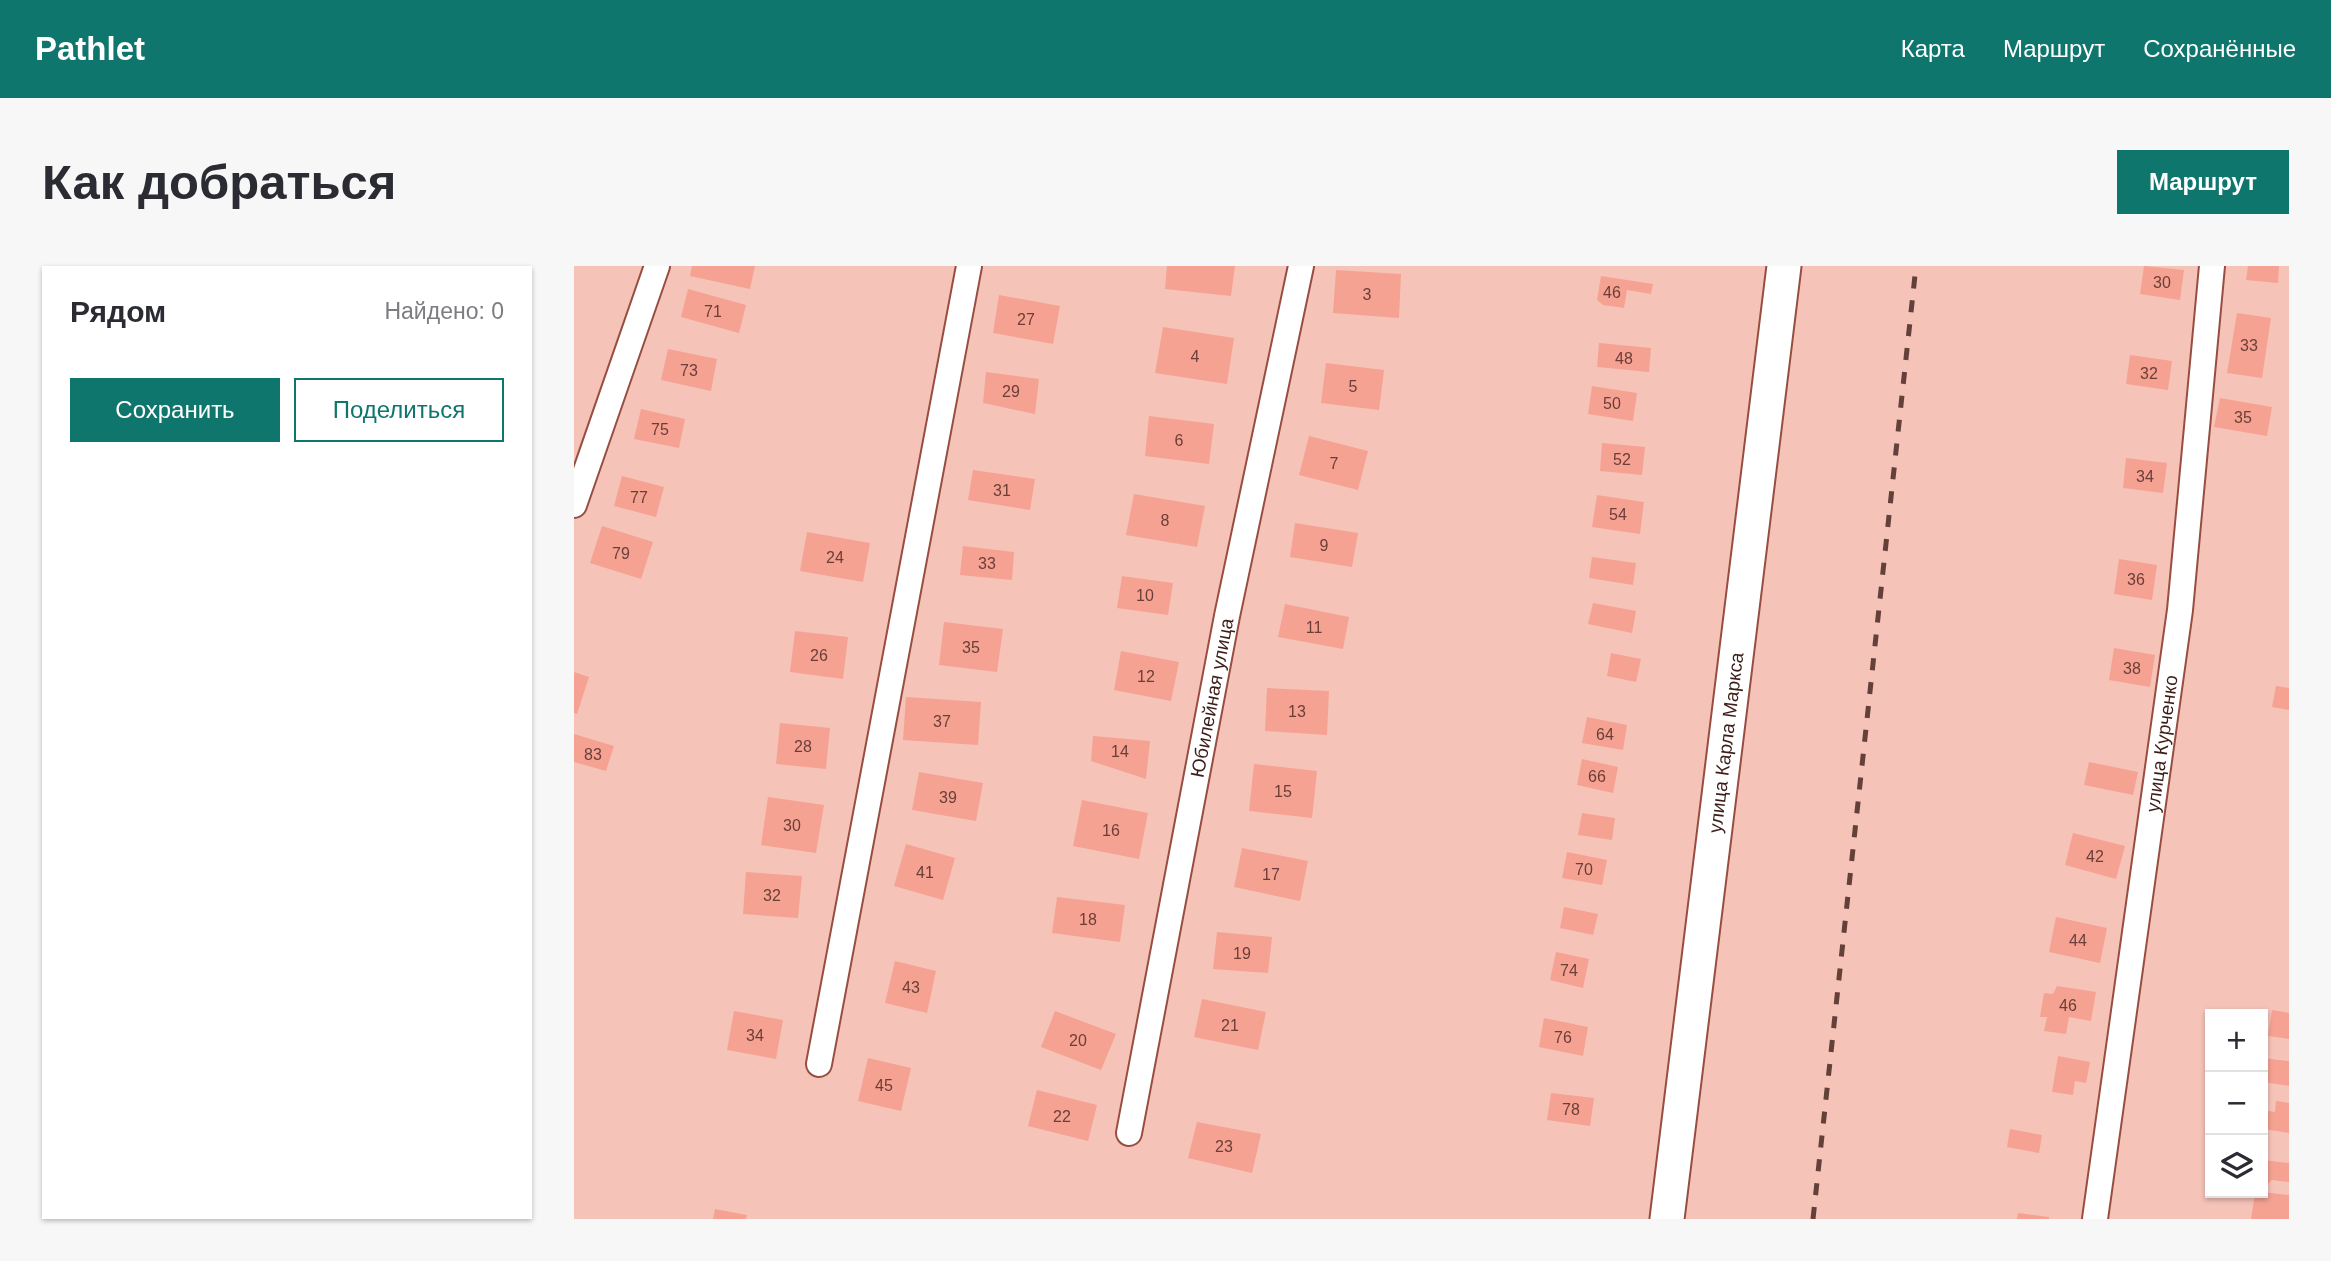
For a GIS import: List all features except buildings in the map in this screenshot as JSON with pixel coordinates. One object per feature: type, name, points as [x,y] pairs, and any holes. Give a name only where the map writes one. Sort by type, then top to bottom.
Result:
[{"type":"street","points":[[574,505],[657,266]]},
{"type":"street","points":[[819,1064],[969,266]]},
{"type":"street","name":"Юбилейная улица","points":[[1129,1133],[1227,616],[1301,266]]},
{"type":"street","name":"улица Карла Маркса","points":[[1667,1219],[1784,266]]},
{"type":"street","name":"улица Курченко","points":[[2095,1219],[2180,610],[2212,266]]},
{"type":"railway","points":[[1813,1219],[1916,266]]}]
